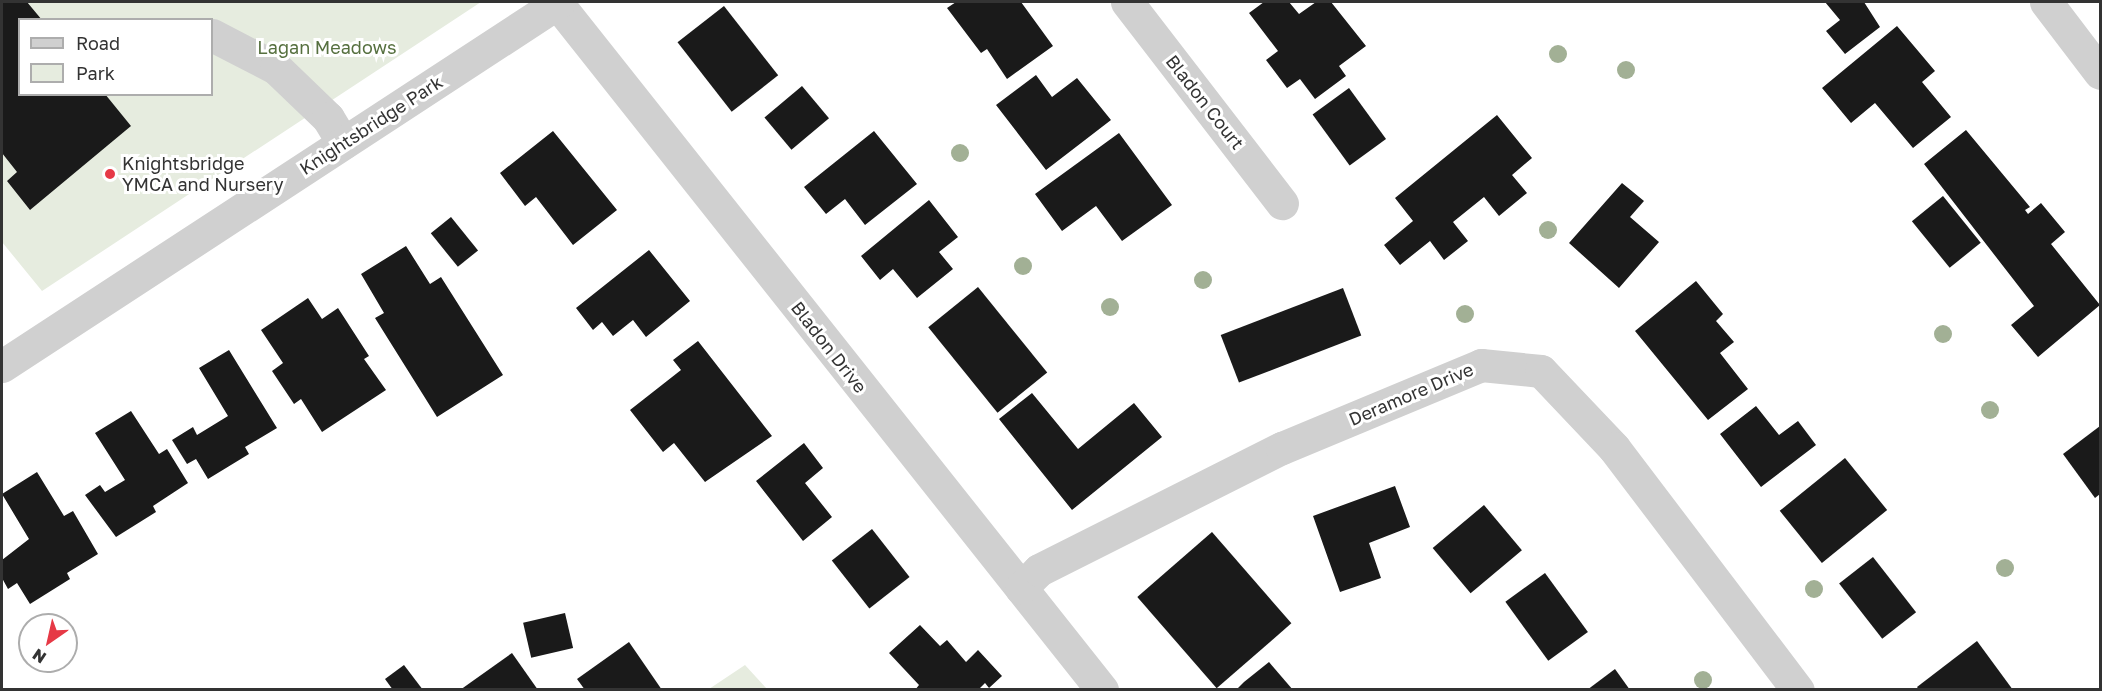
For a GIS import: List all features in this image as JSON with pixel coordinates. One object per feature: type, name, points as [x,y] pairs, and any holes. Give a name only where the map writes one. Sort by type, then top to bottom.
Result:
[{"type":"street","name":"Knightsbridge Park","points":[[2,366],[558,2]]},
{"type":"street","name":"Bladon Drive","points":[[558,2],[1102,690]]},
{"type":"street","name":"Bladon Court","points":[[1127,2],[1282,203]]},
{"type":"street","points":[[2060,6],[2100,73]]},
{"type":"street","points":[[213,36],[276,68],[328,118],[343,143]]},
{"type":"street","name":"Deramore Drive","points":[[1021,588],[1039,570],[1282,448],[1481,365],[1541,371],[1614,448],[1798,690]]},
{"type":"green space","name":"Knightsbridge YMCA and Nursery","points":[[2,2],[481,2],[42,291],[2,242]]},
{"type":"green space","points":[[745,665],[767,689],[709,689]]},
{"type":"building","points":[[2,2],[27,2],[40,18],[18,18],[18,96],[107,96],[131,126],[30,210],[7,181],[17,172],[2,153]]},
{"type":"building","points":[[956,2],[1021,2],[1053,46],[1007,79],[987,49],[981,53],[947,8]]},
{"type":"building","points":[[1264,2],[1289,2],[1299,14],[1316,2],[1331,2],[1366,46],[1339,66],[1346,76],[1315,99],[1300,79],[1287,88],[1266,60],[1278,51],[1249,13]]},
{"type":"building","points":[[1825,2],[1864,2],[1880,27],[1845,54],[1826,31],[1840,20]]},
{"type":"building","points":[[724,6],[778,75],[732,112],[678,42]]},
{"type":"building","points":[[1897,26],[1935,71],[1922,82],[1951,117],[1913,148],[1875,103],[1851,123],[1822,88]]},
{"type":"building","points":[[1036,75],[1052,97],[1077,78],[1111,120],[1046,170],[996,105]]},
{"type":"building","points":[[802,86],[829,118],[791,150],[764,117]]},
{"type":"building","points":[[1349,88],[1386,139],[1350,165],[1313,114]]},
{"type":"building","points":[[1497,115],[1532,158],[1512,175],[1527,193],[1499,216],[1484,197],[1453,222],[1468,241],[1444,260],[1430,241],[1400,265],[1384,245],[1413,221],[1395,198]]},
{"type":"building","points":[[1966,130],[2030,207],[2025,210],[2028,214],[2041,203],[2065,232],[2051,244],[2100,305],[2038,357],[2011,325],[2034,306],[1924,164]]},
{"type":"building","points":[[553,131],[617,210],[573,245],[536,197],[525,206],[500,173]]},
{"type":"building","points":[[874,131],[917,184],[865,225],[845,199],[826,214],[804,187]]},
{"type":"building","points":[[1119,133],[1172,205],[1122,241],[1096,206],[1062,231],[1035,194]]},
{"type":"building","points":[[1622,183],[1644,201],[1630,217],[1659,242],[1619,288],[1569,243]]},
{"type":"building","points":[[1943,196],[1981,243],[1950,268],[1912,221]]},
{"type":"building","points":[[929,200],[958,237],[939,252],[953,269],[917,298],[893,269],[880,280],[861,256]]},
{"type":"building","points":[[451,217],[478,250],[458,267],[431,233]]},
{"type":"building","points":[[406,246],[430,284],[441,277],[503,375],[437,417],[375,318],[384,313],[361,274]]},
{"type":"building","points":[[649,250],[690,301],[646,337],[633,320],[613,336],[602,322],[593,330],[576,308]]},
{"type":"building","points":[[1696,281],[1723,314],[1716,321],[1734,342],[1720,353],[1748,389],[1708,420],[1635,331]]},
{"type":"building","points":[[978,287],[1047,372],[997,413],[928,327]]},
{"type":"building","points":[[1343,288],[1361,336],[1239,383],[1221,335]]},
{"type":"building","points":[[308,298],[322,319],[338,308],[369,356],[364,359],[386,390],[322,432],[301,399],[294,404],[272,371],[283,363],[261,330]]},
{"type":"building","points":[[698,341],[772,436],[705,482],[674,443],[663,452],[630,410],[681,370],[673,360]]},
{"type":"building","points":[[229,350],[277,428],[245,447],[249,454],[208,479],[196,459],[187,464],[172,440],[193,427],[197,435],[228,416],[199,368]]},
{"type":"building","points":[[1032,393],[1078,449],[1134,403],[1162,437],[1072,510],[999,419]]},
{"type":"building","points":[[1756,406],[1779,435],[1798,421],[1816,445],[1761,487],[1720,434]]},
{"type":"building","points":[[131,411],[159,454],[167,449],[188,483],[153,506],[156,512],[116,537],[85,495],[100,485],[105,492],[125,480],[95,433]]},
{"type":"building","points":[[2100,426],[2100,494],[2095,498],[2063,454]]},
{"type":"building","points":[[804,443],[823,468],[805,483],[832,517],[803,541],[756,481]]},
{"type":"building","points":[[1845,458],[1887,510],[1822,563],[1780,511]]},
{"type":"building","points":[[37,472],[64,516],[73,511],[98,554],[67,573],[70,579],[30,604],[17,583],[8,589],[2,578],[2,560],[29,539],[2,494]]},
{"type":"building","points":[[1395,486],[1410,527],[1369,543],[1381,578],[1340,592],[1313,516]]},
{"type":"building","points":[[1484,505],[1522,550],[1471,593],[1433,548]]},
{"type":"building","points":[[872,529],[910,577],[869,608],[832,560]]},
{"type":"building","points":[[1212,532],[1291,623],[1217,688],[1137,597]]},
{"type":"building","points":[[1873,557],[1916,612],[1882,639],[1839,583]]},
{"type":"building","points":[[1545,573],[1588,632],[1548,661],[1505,602]]},
{"type":"building","points":[[565,613],[573,648],[531,658],[523,623]]},
{"type":"building","points":[[920,625],[940,646],[947,640],[966,662],[978,650],[1002,676],[989,688],[985,683],[978,690],[915,690],[919,685],[889,653]]},
{"type":"building","points":[[1977,641],[2013,690],[1919,690],[1917,687]]},
{"type":"building","points":[[629,642],[662,690],[585,690],[577,679]]},
{"type":"building","points":[[512,653],[538,690],[460,690]]},
{"type":"building","points":[[1269,662],[1293,690],[1236,690],[1244,682]]},
{"type":"building","points":[[404,665],[423,690],[393,690],[385,679]]},
{"type":"building","points":[[1615,669],[1630,690],[1587,690]]},
{"type":"place","name":"Knightsbridge YMCA and Nursery","points":[[110,174]]},
{"type":"park label","name":"Lagan Meadows","points":[[327,47]]}]
